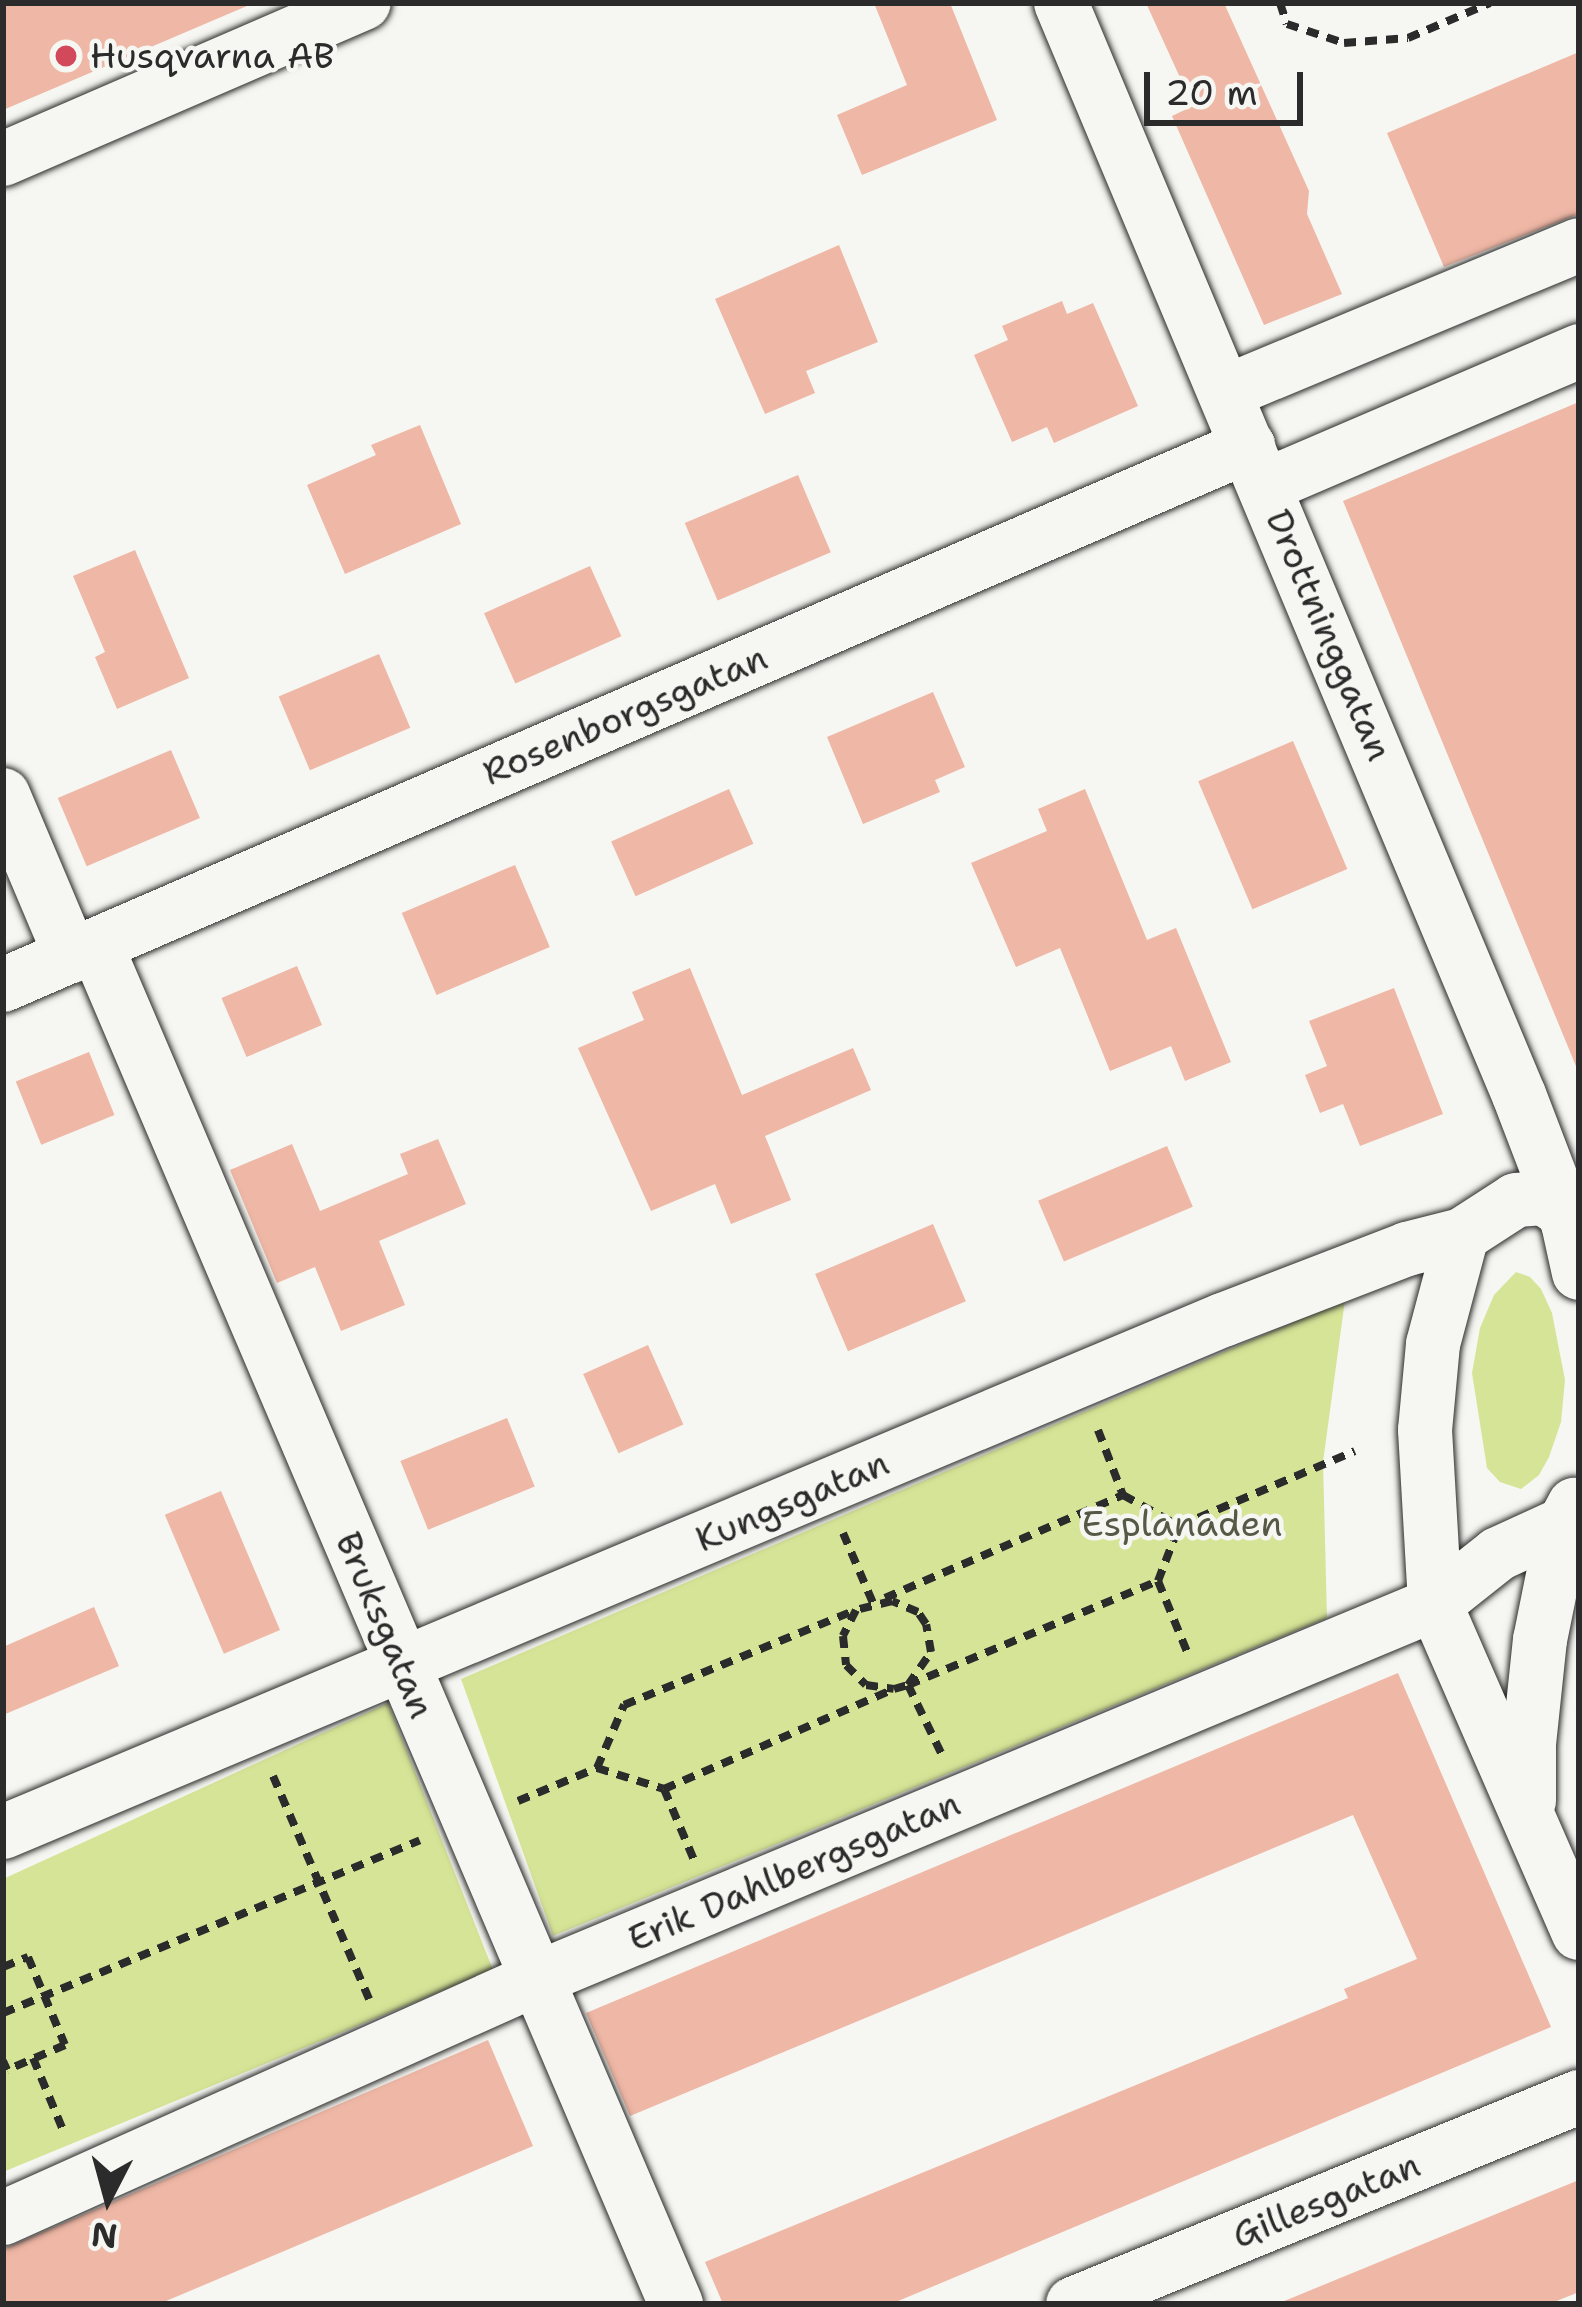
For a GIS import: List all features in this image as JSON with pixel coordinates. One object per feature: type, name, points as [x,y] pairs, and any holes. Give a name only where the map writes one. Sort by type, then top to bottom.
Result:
[{"type":"street","points":[[3,159],[364,3]]},
{"type":"street","name":"Drottninggatan","points":[[1061,3],[1531,1125],[1569,1203],[1568,1223],[1579,1273]]},
{"type":"street","points":[[1226,392],[1579,245]]},
{"type":"street","name":"Rosenborgsgatan","points":[[3,985],[1257,466],[1579,351]]},
{"type":"street","name":"Bruksgatan","points":[[3,795],[84,951],[402,1666],[676,2304]]},
{"type":"street","points":[[1531,1125],[1474,1226],[1433,1343],[1424,1464],[1432,1515],[1436,1604],[1579,1933]]},
{"type":"street","name":"Kungsgatan","points":[[3,1832],[1078,1380],[1373,1261],[1474,1226],[1530,1198],[1569,1203]]},
{"type":"street","points":[[1530,1821],[1535,1677],[1573,1513]]},
{"type":"street","name":"Erik Dahlbergsgatan","points":[[3,2218],[536,1979],[1436,1604],[1498,1554],[1573,1513]]},
{"type":"street","points":[[1432,1515],[1453,1536],[1498,1554]]},
{"type":"street","name":"Gillesgatan","points":[[1073,2304],[1579,2097]]},
{"type":"path","points":[[1280,3],[1287,24],[1344,43],[1408,38],[1490,3]]},
{"type":"path","points":[[1078,1380],[1124,1496],[1178,1526]]},
{"type":"path","points":[[1207,1700],[1158,1581],[1178,1526],[1355,1450]]},
{"type":"path","points":[[824,1487],[876,1602]]},
{"type":"path","points":[[597,1768],[624,1705],[1124,1496]]},
{"type":"path","points":[[3,2013],[597,1768],[664,1789],[1158,1581]]},
{"type":"path","points":[[876,1602],[906,1605],[926,1624],[932,1652],[919,1676],[908,1684]]},
{"type":"path","points":[[856,1610],[843,1636],[846,1665],[866,1685],[894,1689]]},
{"type":"path","points":[[908,1684],[964,1801]]},
{"type":"path","points":[[252,1726],[389,2044]]},
{"type":"path","points":[[664,1789],[713,1905]]},
{"type":"path","points":[[3,1967],[28,1957],[65,2045],[7,2070],[3,2061]]},
{"type":"path","points":[[34,2058],[84,2181]]},
{"type":"green space","points":[[1516,1272],[1530,1277],[1541,1289],[1552,1313],[1565,1380],[1561,1422],[1549,1457],[1539,1475],[1521,1489],[1500,1482],[1487,1468],[1472,1373],[1480,1328],[1494,1295]]},
{"type":"green space","name":"Esplanaden","points":[[1345,1300],[1323,1462],[1327,1618],[553,1936],[461,1679]]},
{"type":"green space","points":[[388,1703],[493,1970],[3,2172],[3,1879]]},
{"type":"building","name":"Husqvarna AB","points":[[3,3],[254,3],[3,110]]},
{"type":"building","points":[[874,3],[950,3],[997,120],[862,175],[837,115],[907,85]]},
{"type":"building","points":[[1146,3],[1224,3],[1309,191],[1307,214],[1342,294],[1264,325],[1172,116],[1193,106]]},
{"type":"building","points":[[1579,52],[1579,214],[1444,267],[1387,133]]},
{"type":"building","points":[[839,245],[878,342],[806,371],[815,393],[765,414],[715,299]]},
{"type":"building","points":[[1062,301],[1067,314],[1093,303],[1138,406],[1054,443],[1047,427],[1012,442],[974,355],[1008,340],[1002,326]]},
{"type":"building","points":[[1579,402],[1579,1071],[1578,1071],[1343,501]]},
{"type":"building","points":[[420,425],[461,524],[345,574],[307,485],[376,455],[371,445]]},
{"type":"building","points":[[798,475],[831,552],[718,600],[685,523]]},
{"type":"building","points":[[135,550],[189,678],[117,709],[95,657],[105,652],[73,576]]},
{"type":"building","points":[[590,566],[621,636],[515,684],[484,613]]},
{"type":"building","points":[[379,654],[410,728],[310,770],[279,697]]},
{"type":"building","points":[[933,692],[965,767],[935,780],[940,792],[863,824],[827,737]]},
{"type":"building","points":[[1293,741],[1347,869],[1252,909],[1198,781]]},
{"type":"building","points":[[171,750],[200,818],[87,866],[58,798]]},
{"type":"building","points":[[729,789],[753,844],[636,896],[611,841]]},
{"type":"building","points":[[1085,789],[1147,940],[1176,928],[1231,1062],[1185,1081],[1171,1046],[1110,1071],[1060,948],[1016,967],[971,863],[1047,831],[1038,809]]},
{"type":"building","points":[[515,865],[550,947],[437,995],[402,913]]},
{"type":"building","points":[[297,966],[322,1025],[247,1057],[222,998]]},
{"type":"building","points":[[690,968],[742,1095],[853,1048],[871,1090],[765,1136],[791,1200],[731,1224],[715,1184],[651,1211],[578,1048],[644,1020],[632,992]]},
{"type":"building","points":[[1394,988],[1443,1114],[1360,1146],[1343,1104],[1320,1113],[1305,1075],[1327,1066],[1309,1021]]},
{"type":"building","points":[[89,1052],[114,1115],[41,1145],[16,1082]]},
{"type":"building","points":[[438,1139],[466,1204],[379,1241],[405,1305],[341,1331],[315,1267],[277,1283],[230,1170],[292,1144],[320,1211],[408,1174],[400,1154]]},
{"type":"building","points":[[1167,1146],[1193,1207],[1064,1261],[1038,1201]]},
{"type":"building","points":[[933,1224],[966,1301],[848,1351],[815,1274]]},
{"type":"building","points":[[648,1345],[683,1424],[619,1453],[583,1374]]},
{"type":"building","points":[[507,1418],[535,1487],[428,1530],[400,1461]]},
{"type":"building","points":[[221,1491],[280,1630],[224,1654],[165,1515]]},
{"type":"building","points":[[94,1607],[119,1666],[3,1715],[3,1647]]},
{"type":"building","points":[[1398,1673],[1551,2027],[891,2304],[723,2304],[705,2262],[1348,1998],[1344,1989],[1417,1959],[1353,1815],[630,2116],[586,2013]]},
{"type":"building","points":[[488,2040],[533,2146],[159,2304],[3,2304],[3,2249]]},
{"type":"building","points":[[1579,2180],[1579,2292],[1549,2304],[1277,2304]]},
{"type":"place","name":"Husqvarna AB","points":[[66,56]]}]
